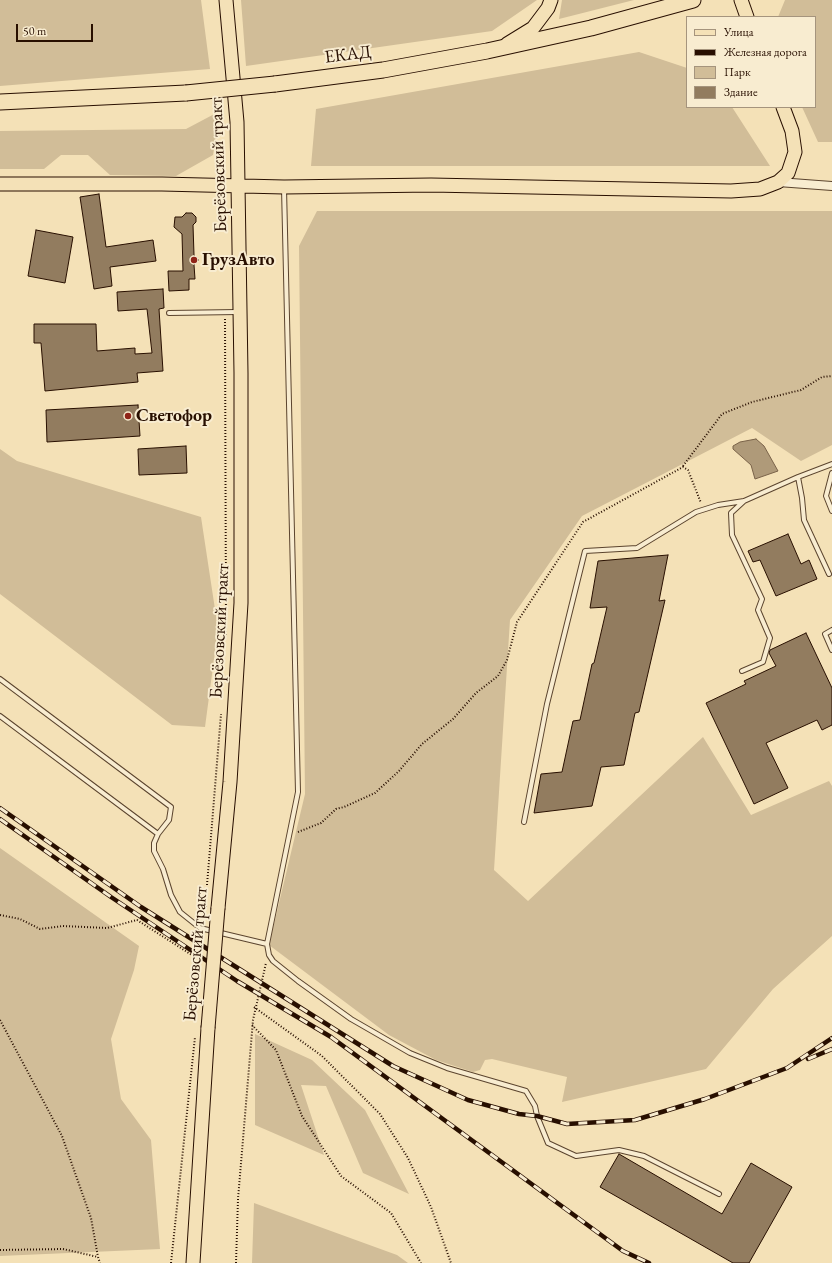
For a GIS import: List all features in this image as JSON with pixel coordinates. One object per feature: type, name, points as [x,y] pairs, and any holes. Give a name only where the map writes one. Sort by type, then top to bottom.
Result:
[{"type":"highway","name":"ЕКАД","points":[[5,100],[186,93],[275,84],[383,70],[487,51],[591,28],[693,0]]},
{"type":"main road","name":"Берёзовский тракт","points":[[193,1263],[208,1028],[230,782],[241,603],[240,312],[237,122],[226,0]]},
{"type":"main road","points":[[487,51],[512,42],[533,28],[548,8],[551,0]]},
{"type":"main road","points":[[741,0],[748,16]]},
{"type":"main road","points":[[0,184],[238,186],[284,188],[431,185],[731,191],[760,189],[778,182],[788,172],[795,152],[792,131],[782,108]]},
{"type":"street","points":[[778,182],[832,186]]},
{"type":"lane","points":[[284,188],[298,792],[267,944],[269,955],[273,961],[298,981],[351,1019],[410,1052],[447,1068],[526,1090],[536,1106],[537,1116],[548,1143],[576,1156],[619,1150],[644,1156],[719,1194]]},
{"type":"lane","points":[[169,313],[240,312]]},
{"type":"lane","points":[[524,822],[547,704],[585,551],[637,548],[696,512],[718,505],[744,501],[832,464]]},
{"type":"lane","points":[[832,473],[826,496],[832,510]]},
{"type":"lane","points":[[798,477],[804,520],[828,574]]},
{"type":"lane","points":[[742,671],[763,662],[770,638],[758,610],[762,599],[732,535],[731,513],[744,501]]},
{"type":"lane","points":[[832,630],[824,634],[832,650]]},
{"type":"lane","points":[[0,678],[171,807],[169,820],[158,834],[154,843],[154,850],[163,869],[171,895],[180,912],[200,928],[267,944]]},
{"type":"lane","points":[[0,716],[158,834]]},
{"type":"path","points":[[225,312],[227,487],[226,640]]},
{"type":"path","points":[[288,838],[305,828],[321,823],[336,809],[344,808],[375,792],[399,771],[422,744],[453,719],[476,693],[498,676],[507,660],[517,622],[583,522],[683,467],[722,414],[752,402],[801,390],[822,377],[832,376]]},
{"type":"path","points":[[683,467],[688,470],[703,510]]},
{"type":"path","points":[[207,893],[222,711]]},
{"type":"path","points":[[0,915],[20,919],[40,929],[63,926],[107,928],[137,920],[195,957],[200,928]]},
{"type":"path","points":[[236,1263],[238,1199],[252,1024],[254,1007],[269,955]]},
{"type":"path","points":[[254,1007],[322,1056],[380,1114],[408,1158],[431,1208],[451,1263]]},
{"type":"path","points":[[0,1020],[62,1136],[92,1218],[100,1263]]},
{"type":"path","points":[[252,1024],[276,1050],[302,1116],[341,1176],[391,1213],[421,1263]]},
{"type":"path","points":[[171,1263],[195,1033]]},
{"type":"path","points":[[0,1250],[63,1249],[98,1257]]},
{"type":"green space","points":[[0,0],[201,0],[210,69],[0,86]]},
{"type":"green space","points":[[241,0],[537,0],[492,31],[246,66]]},
{"type":"green space","points":[[562,0],[634,0],[559,19]]},
{"type":"green space","points":[[785,0],[832,0],[832,142],[818,142],[802,108],[816,108],[816,16],[778,16]]},
{"type":"green space","points":[[639,52],[686,68],[686,108],[733,108],[770,166],[311,166],[316,109]]},
{"type":"green space","points":[[220,111],[213,155],[176,176],[110,175],[88,155],[61,155],[44,169],[0,169],[0,131],[186,129]]},
{"type":"green space","points":[[317,211],[832,211],[832,445],[801,461],[752,428],[582,516],[510,620],[494,870],[528,901],[703,737],[751,815],[829,781],[832,786],[832,936],[773,989],[706,1069],[562,1102],[567,1077],[492,1059],[485,1060],[480,1070],[473,1072],[436,1060],[389,1035],[269,945],[305,794],[299,246]]},
{"type":"green space","points":[[0,449],[17,461],[201,517],[218,629],[205,727],[172,725],[0,594]]},
{"type":"green space","points":[[0,848],[139,946],[134,970],[111,1039],[121,1099],[151,1140],[160,1249],[0,1256]]},
{"type":"green space","points":[[255,1034],[312,1060],[365,1110],[409,1194],[363,1173],[326,1086],[301,1085],[324,1155],[255,1125]]},
{"type":"green space","points":[[254,1203],[397,1255],[408,1263],[252,1263]]},
{"type":"shaded area","points":[[756,439],[764,446],[778,471],[755,479],[751,465],[733,449],[733,446],[740,442]]},
{"type":"building","points":[[99,194],[106,247],[153,240],[156,261],[110,267],[112,286],[94,289],[80,197]]},
{"type":"building","points":[[186,213],[192,213],[196,217],[196,222],[193,225],[194,255],[199,260],[194,265],[195,279],[189,279],[189,290],[169,291],[168,271],[183,271],[182,234],[174,227],[175,217],[182,217]]},
{"type":"building","points":[[36,230],[73,237],[65,283],[28,276]]},
{"type":"building","points":[[163,289],[164,308],[159,309],[163,371],[137,373],[138,382],[45,391],[41,343],[34,343],[34,324],[96,324],[97,351],[135,348],[135,354],[152,353],[147,309],[118,311],[117,292]]},
{"type":"building","points":[[138,405],[140,436],[47,442],[46,410]]},
{"type":"building","points":[[186,446],[187,473],[139,475],[138,449]]},
{"type":"building","points":[[788,534],[801,564],[809,560],[817,579],[776,596],[760,560],[753,562],[748,551]]},
{"type":"building","points":[[668,555],[659,601],[665,600],[639,712],[635,713],[624,765],[601,767],[592,806],[534,813],[541,774],[562,772],[573,721],[580,720],[592,664],[594,663],[607,607],[590,608],[598,561]]},
{"type":"building","points":[[806,633],[832,688],[832,725],[822,730],[817,720],[766,743],[788,788],[754,804],[706,703],[746,684],[744,681],[776,666],[769,653],[770,650]]},
{"type":"building","points":[[619,1154],[722,1214],[751,1163],[792,1187],[749,1263],[733,1263],[600,1187]]},
{"type":"railway","points":[[0,808],[141,907],[393,1066],[468,1100],[519,1114],[537,1116],[567,1124],[635,1120],[705,1099],[787,1068],[832,1038]]},
{"type":"railway","points":[[0,819],[111,897],[237,981],[331,1037],[623,1251],[649,1263]]},
{"type":"railway","points":[[808,1059],[832,1049]]},
{"type":"place","name":"ГрузАвто","points":[[194,260]]},
{"type":"place","name":"Светофор","points":[[128,416]]}]
